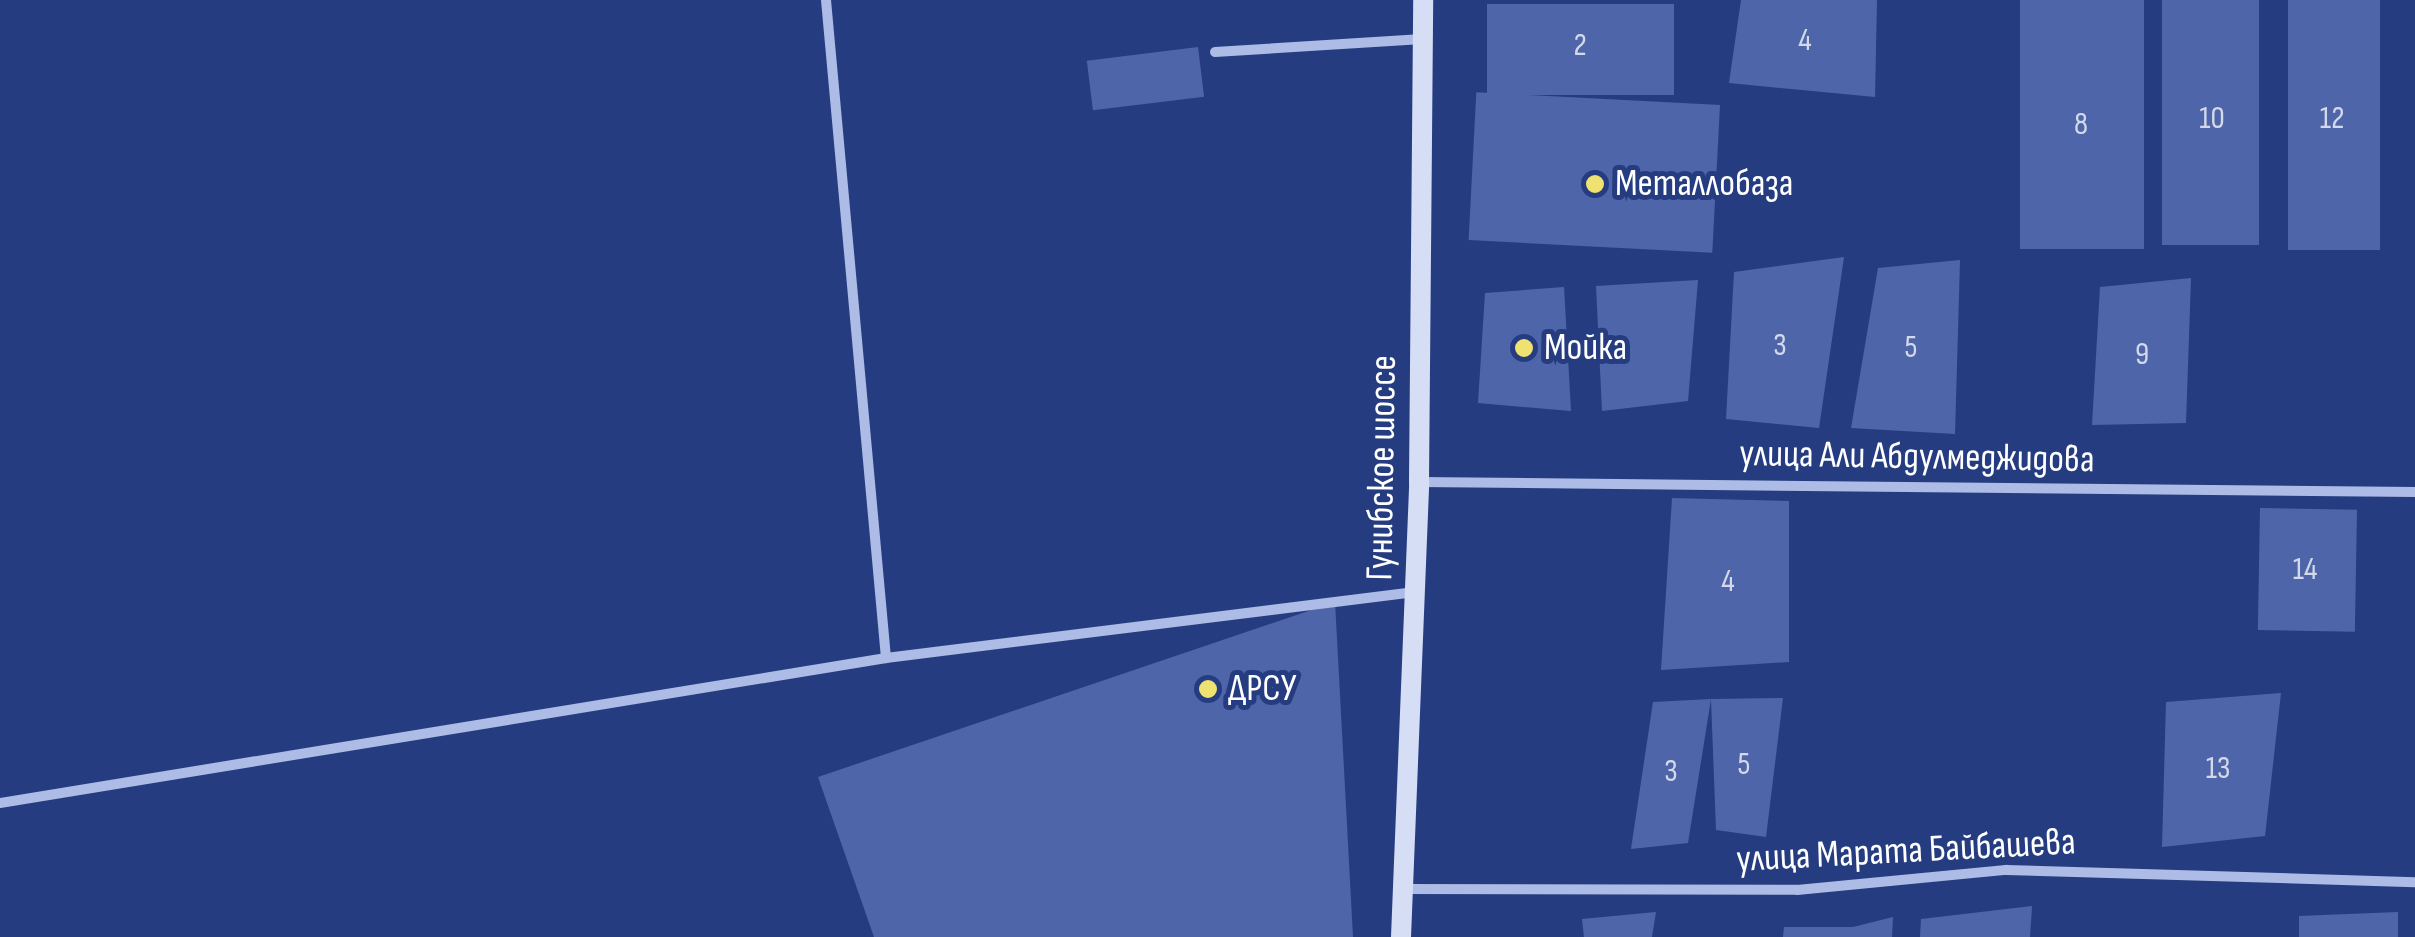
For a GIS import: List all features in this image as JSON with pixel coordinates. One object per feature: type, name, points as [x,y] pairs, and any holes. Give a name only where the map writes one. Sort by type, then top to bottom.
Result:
[{"type":"main road","name":"Гунибское шоссе","points":[[1401,937],[1400,888],[1420,482],[1423,0]]},
{"type":"street","points":[[826,0],[886,658]]},
{"type":"street","points":[[1215,52],[1424,40]]},
{"type":"street","name":"улица Али Абдулмеджидова","points":[[1420,482],[2415,492]]},
{"type":"street","points":[[0,804],[886,658],[1416,592]]},
{"type":"street","name":"улица Марата Байбашева","points":[[1400,888],[1797,890],[2006,870],[2415,882]]},
{"type":"building","points":[[1741,0],[1877,0],[1875,97],[1729,83]]},
{"type":"building","points":[[2020,0],[2144,0],[2144,249],[2020,249]]},
{"type":"building","points":[[2162,0],[2259,0],[2259,245],[2162,245]]},
{"type":"building","points":[[2288,0],[2380,0],[2380,250],[2288,250]]},
{"type":"building","points":[[1487,4],[1674,4],[1674,95],[1487,95]]},
{"type":"building","points":[[1198,47],[1204,97],[1093,110],[1087,61]]},
{"type":"building","name":"Металлобаза","points":[[1476,92],[1720,105],[1712,253],[1469,240]]},
{"type":"building","points":[[1844,257],[1819,428],[1726,419],[1734,272]]},
{"type":"building","points":[[1960,260],[1955,434],[1851,428],[1878,268]]},
{"type":"building","points":[[2191,278],[2186,423],[2092,425],[2100,287]]},
{"type":"building","points":[[1698,280],[1688,401],[1602,411],[1596,286]]},
{"type":"building","name":"Мойка","points":[[1564,287],[1571,411],[1478,403],[1485,293]]},
{"type":"building","points":[[1672,498],[1789,501],[1789,662],[1661,670]]},
{"type":"building","points":[[2260,508],[2357,510],[2355,632],[2258,630]]},
{"type":"building","name":"ДРСУ","points":[[1335,602],[1353,937],[874,937],[818,777]]},
{"type":"building","points":[[2281,693],[2265,836],[2162,847],[2166,702]]},
{"type":"building","points":[[1783,698],[1766,837],[1716,830],[1711,699]]},
{"type":"building","points":[[1711,699],[1688,843],[1631,849],[1653,702]]},
{"type":"building","points":[[2032,906],[2030,937],[1920,937],[1921,919]]},
{"type":"building","points":[[1656,912],[1652,937],[1584,937],[1582,919]]},
{"type":"building","points":[[2398,912],[2398,937],[2299,937],[2299,916]]},
{"type":"building","points":[[1893,917],[1892,937],[1783,937],[1784,927],[1853,927]]},
{"type":"place","name":"Металлобаза","points":[[1595,184]]},
{"type":"place","name":"Мойка","points":[[1524,348]]},
{"type":"place","name":"ДРСУ","points":[[1208,689]]}]
